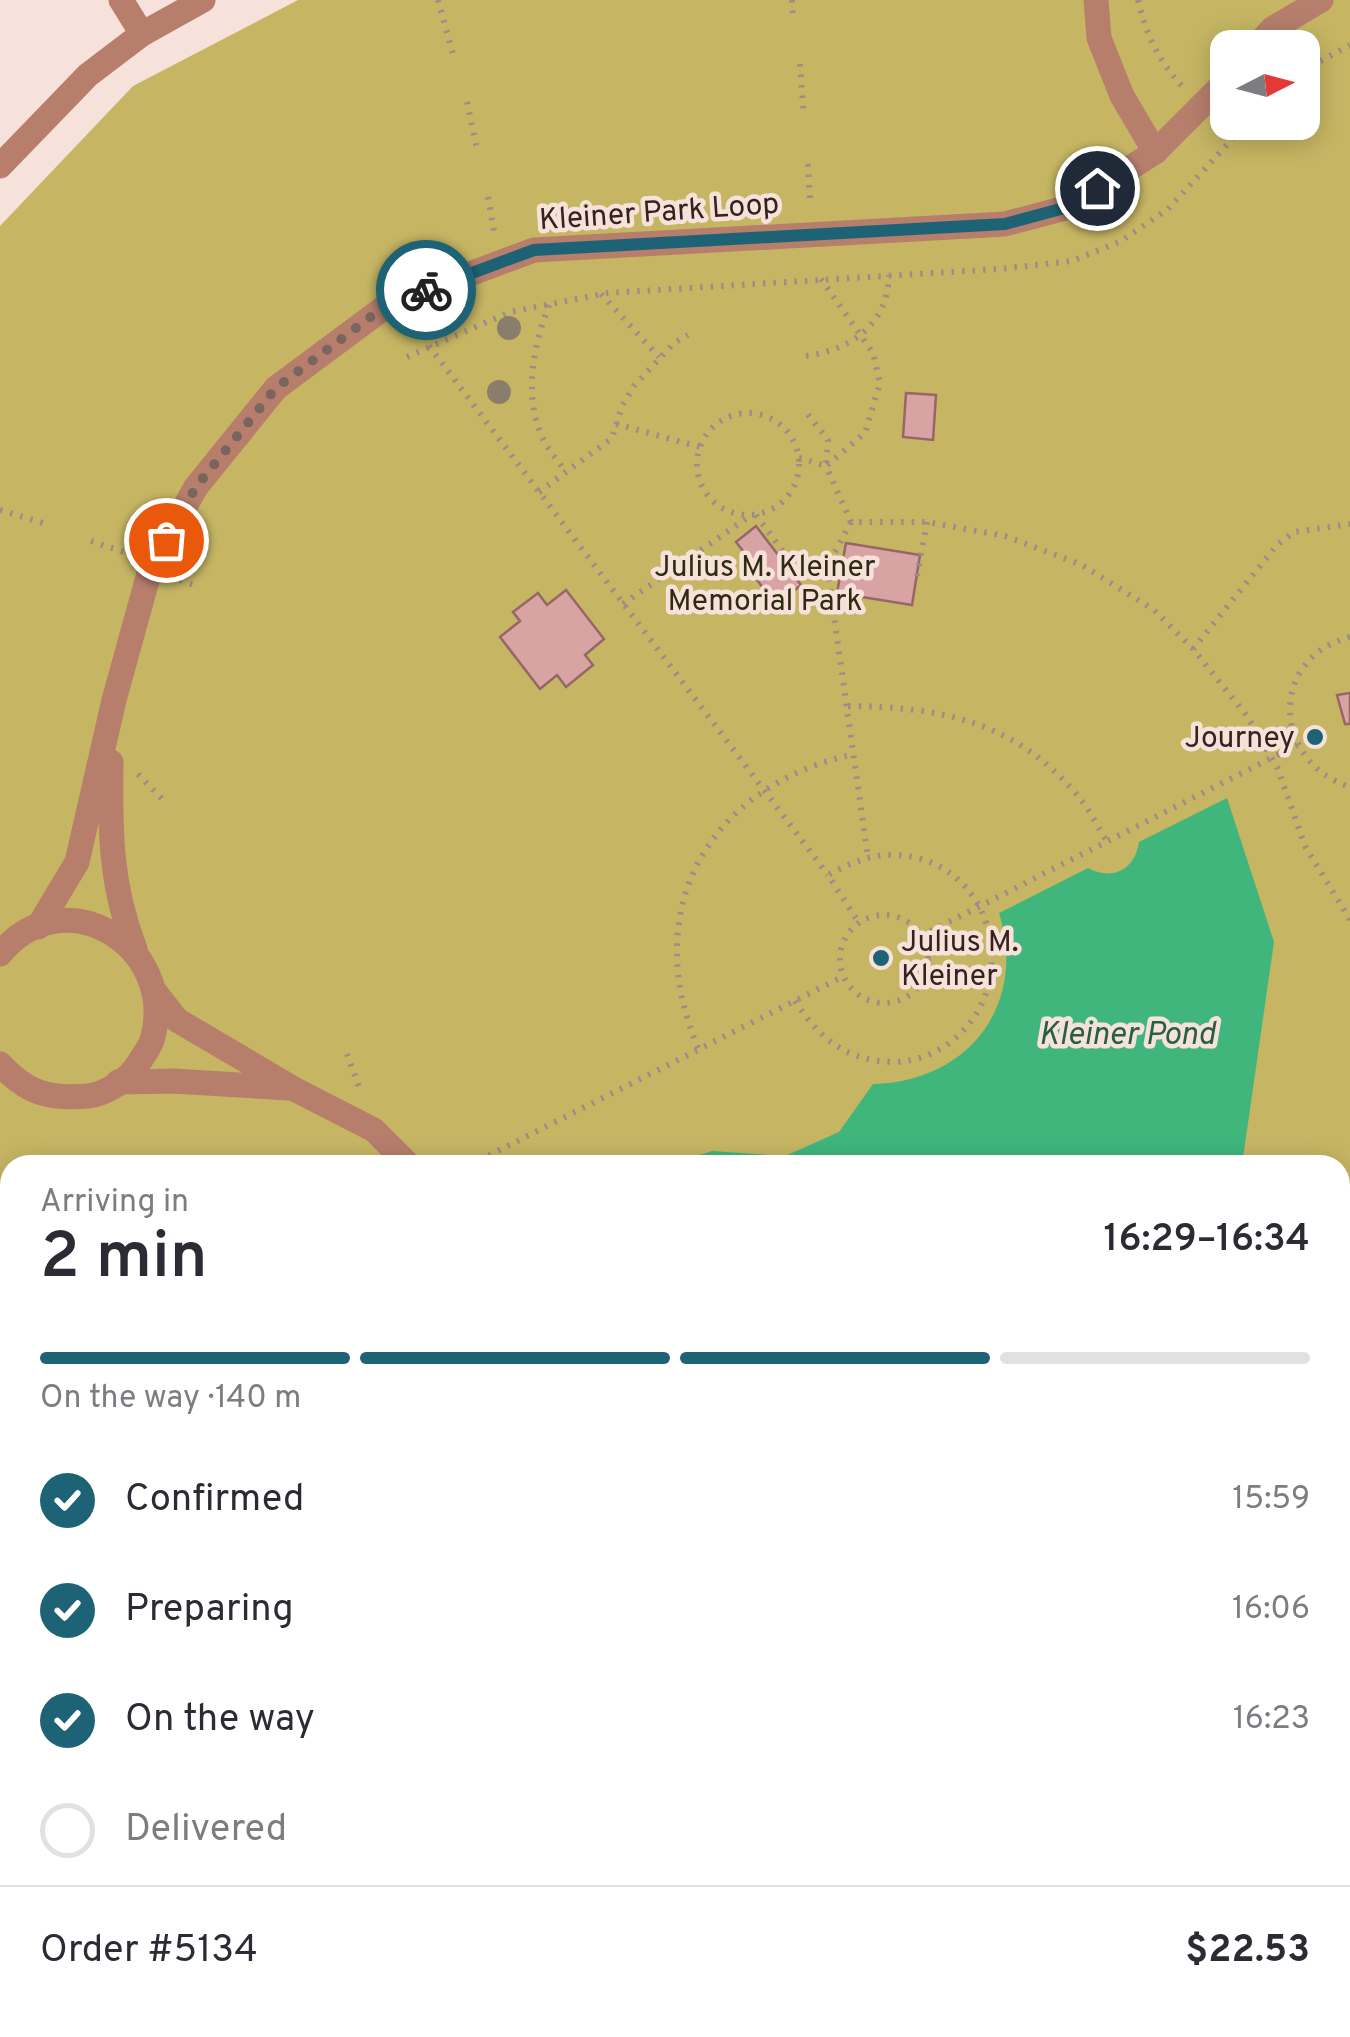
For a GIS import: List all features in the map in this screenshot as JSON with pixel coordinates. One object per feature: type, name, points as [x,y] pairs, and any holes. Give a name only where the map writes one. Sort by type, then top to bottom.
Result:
[{"type":"street","points":[[120,0],[142,34]]},
{"type":"street","points":[[0,166],[88,76],[142,34],[203,0]]},
{"type":"street","points":[[1096,0],[1099,38],[1122,96],[1155,152]]},
{"type":"street","points":[[1271,30],[1321,0]]},
{"type":"street","name":"Kleiner Park Loop","points":[[0,954],[77,862],[151,566],[196,487],[276,388],[388,304],[534,250],[1005,224],[1068,207],[1155,152],[1210,97]]},
{"type":"street","name":"Kleiner Park Loop","points":[[112,716],[112,865],[120,910],[156,992]]},
{"type":"street","points":[[21,930],[56,921],[81,921],[105,927],[137,954]]},
{"type":"street","points":[[0,1064],[18,1084],[56,1098],[99,1095],[133,1072],[153,1039],[156,992]]},
{"type":"street","points":[[156,992],[177,1020],[294,1089],[374,1130],[399,1155]]},
{"type":"street","points":[[118,1082],[294,1089]]},
{"type":"path","points":[[438,0],[453,54]]},
{"type":"path","points":[[792,0],[793,18]]},
{"type":"path","points":[[1138,0],[1149,39],[1160,60],[1191,97]]},
{"type":"path","points":[[1320,61],[1350,45]]},
{"type":"path","points":[[800,64],[804,116]]},
{"type":"path","points":[[467,102],[478,153]]},
{"type":"path","points":[[808,164],[810,198]]},
{"type":"path","points":[[488,197],[494,231]]},
{"type":"path","points":[[811,268],[816,280],[873,353],[880,383],[865,433],[826,466]]},
{"type":"path","points":[[407,357],[520,310],[601,294],[888,276],[888,293],[876,320],[861,336],[827,353],[806,356]]},
{"type":"path","points":[[601,294],[659,357]]},
{"type":"path","points":[[516,298],[520,310]]},
{"type":"path","points":[[550,304],[535,342],[531,391],[543,440],[566,472]]},
{"type":"path","points":[[538,492],[612,438],[634,386],[659,357],[688,335]]},
{"type":"path","points":[[428,346],[828,875],[858,922]]},
{"type":"path","points":[[806,412],[828,440],[826,466],[851,522]]},
{"type":"path","points":[[624,604],[754,515],[782,503],[792,490],[799,474],[799,458],[784,428],[770,418],[737,414],[709,432],[700,446],[700,480],[707,495],[734,514],[754,515],[794,566],[827,567]]},
{"type":"path","points":[[616,424],[700,446]]},
{"type":"path","points":[[799,458],[826,466]]},
{"type":"path","points":[[0,510],[50,526]]},
{"type":"path","points":[[851,522],[927,522],[1005,536],[1082,565],[1154,610],[1247,716],[1273,758],[1304,846],[1350,920]]},
{"type":"path","points":[[851,522],[827,567],[868,858]]},
{"type":"path","points":[[917,576],[927,522]]},
{"type":"path","points":[[1192,650],[1277,545],[1294,532],[1341,522],[1350,524]]},
{"type":"path","points":[[91,540],[128,554]]},
{"type":"path","points":[[180,580],[199,587]]},
{"type":"path","points":[[1350,637],[1315,654],[1300,673],[1291,695],[1290,719],[1297,745],[1310,765],[1332,781],[1350,786]]},
{"type":"path","points":[[848,706],[908,706],[962,716],[1013,741],[1079,797],[1108,842]]},
{"type":"path","points":[[921,936],[1297,745]]},
{"type":"path","points":[[698,1048],[683,1012],[676,974],[677,932],[687,889],[705,851],[731,814],[763,789],[818,762],[854,754]]},
{"type":"path","points":[[130,766],[165,802]]},
{"type":"path","points":[[795,1001],[813,1029],[840,1050],[872,1062],[905,1062],[938,1052],[965,1032],[984,1004],[994,972],[992,938],[980,906],[958,879],[928,862],[894,854],[859,859],[828,875]]},
{"type":"path","points":[[886,914],[912,925],[921,936],[926,950],[924,978],[903,998],[890,1002],[862,997],[844,976],[842,946],[858,922],[886,914]]},
{"type":"path","points":[[489,1155],[844,976]]},
{"type":"green space","name":"Julius M. Kleiner Memorial Park","points":[[298,0],[1350,0],[1350,1155],[0,1155],[0,226],[133,86]]},
{"type":"water","name":"Kleiner Pond","points":[[1227,798],[1274,942],[1243,1155],[787,1155],[839,1132],[873,1084],[907,1080],[936,1070],[962,1054],[982,1033],[997,1007],[1005,979],[1006,947],[999,913],[1088,868],[1106,873],[1121,870],[1133,860],[1139,842]]},
{"type":"water","name":"Kleiner Pond","points":[[712,1151],[770,1155],[699,1155]]},
{"type":"building","points":[[906,393],[936,395],[933,440],[903,437]]},
{"type":"building","points":[[756,526],[801,585],[776,605],[742,560],[747,556],[736,542]]},
{"type":"building","points":[[846,543],[920,555],[912,605],[837,593]]},
{"type":"building","points":[[566,590],[604,639],[585,655],[593,665],[566,687],[557,675],[540,689],[500,637],[520,621],[513,612],[538,593],[547,605]]},
{"type":"building","points":[[1350,693],[1350,724],[1345,724],[1337,695]]},
{"type":"way so far","points":[[166,540],[196,487],[276,388],[388,304],[426,290]]},
{"type":"place","name":"Journey","points":[[1315,737]]},
{"type":"place","name":"Julius M. Kleiner","points":[[881,958]]},
{"type":"route","points":[[426,290],[534,250],[1005,224],[1068,207],[1097,188]]}]
